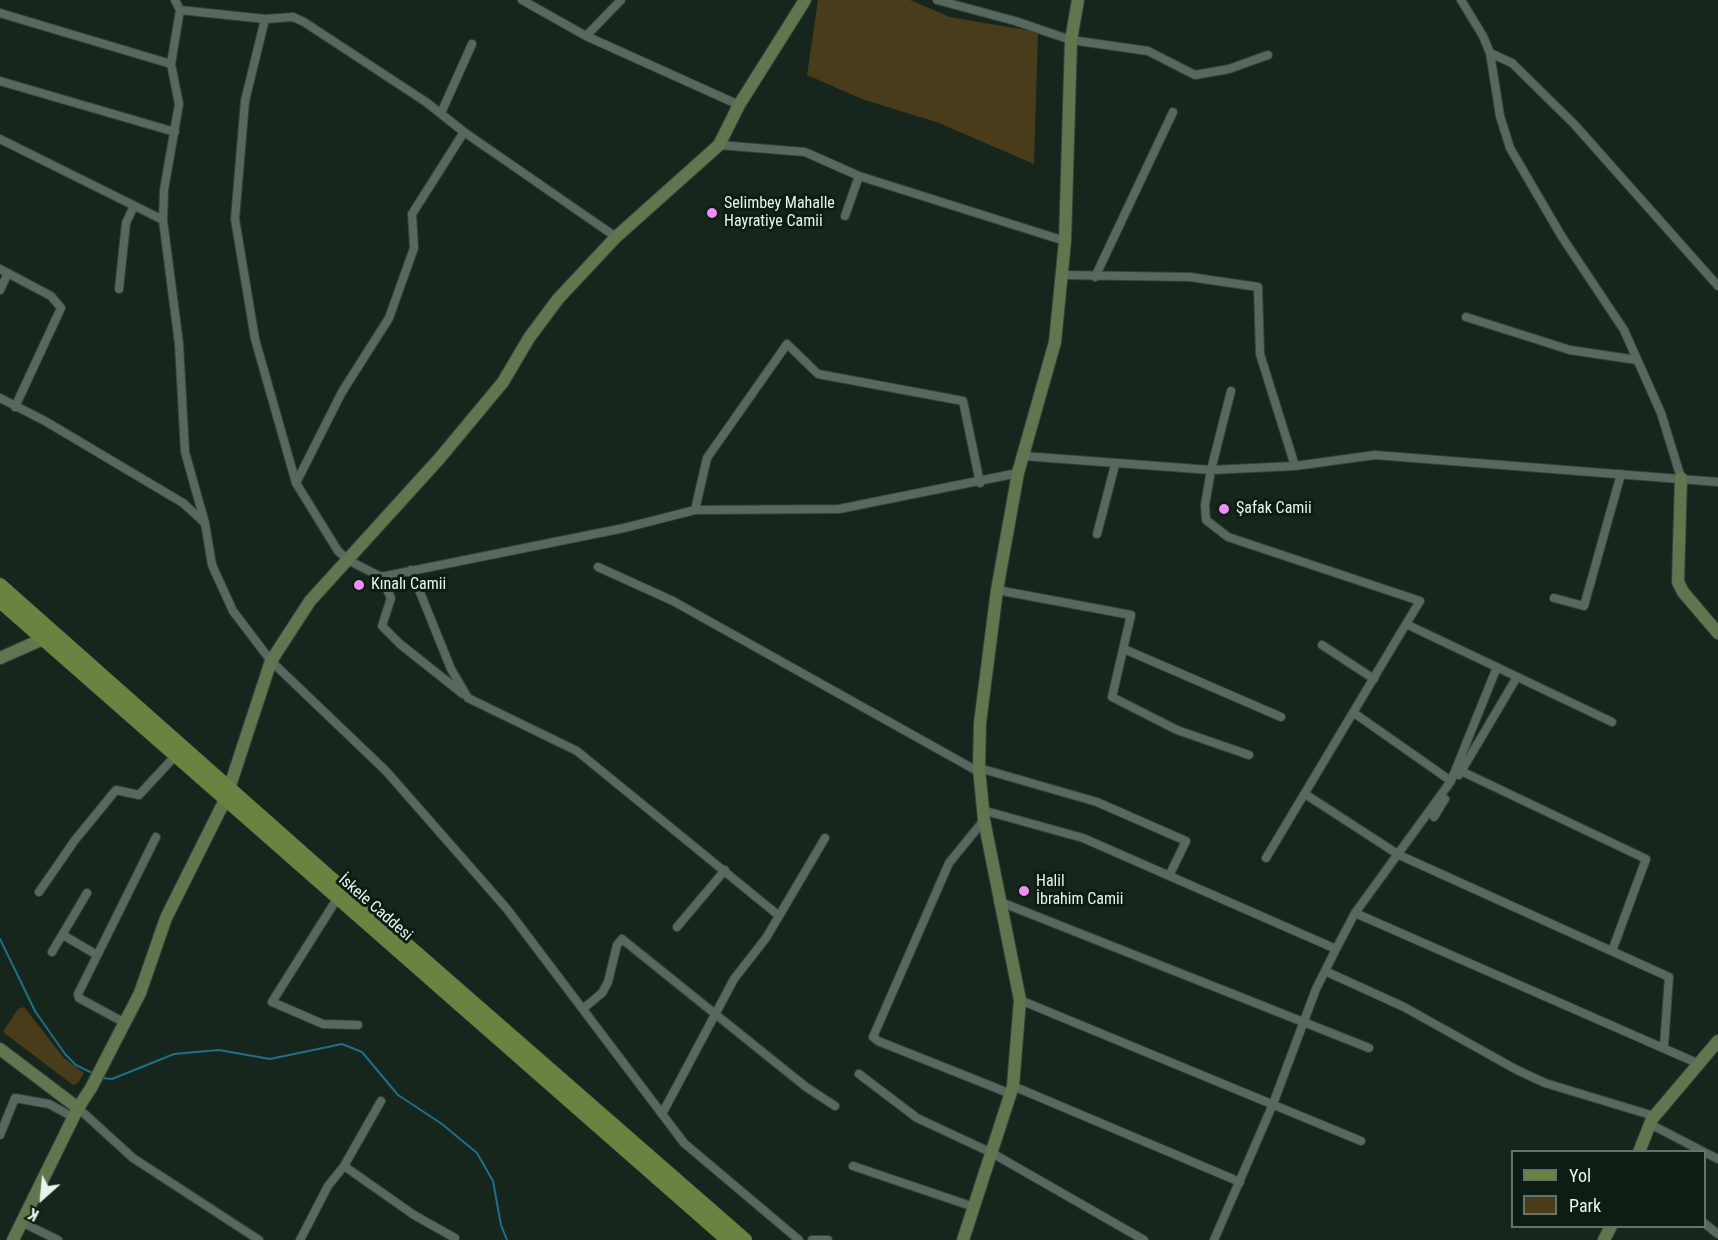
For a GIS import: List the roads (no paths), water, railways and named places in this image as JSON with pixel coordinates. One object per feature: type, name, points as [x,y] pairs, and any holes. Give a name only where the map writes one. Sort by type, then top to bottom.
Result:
[{"type":"main road","points":[[0,585],[228,794]]},
{"type":"main road","name":"İskele Caddesi","points":[[0,601],[177,754],[228,794],[728,1240]]},
{"type":"main road","points":[[340,893],[745,1240]]},
{"type":"street","points":[[522,0],[586,36],[739,105]]},
{"type":"street","points":[[586,36],[621,0]]},
{"type":"street","points":[[13,1240],[76,1113],[140,993],[166,918],[228,794],[271,661],[310,601],[439,459],[503,381],[529,338],[558,299],[616,237],[720,145],[739,105],[805,0]]},
{"type":"street","points":[[937,0],[1015,21],[1071,40],[1148,51],[1195,75],[1229,69],[1268,55]]},
{"type":"street","points":[[963,1240],[1012,1090],[1020,1000],[998,900],[983,815],[979,770],[980,723],[997,590],[1018,473],[1055,342],[1065,241],[1071,40],[1078,0]]},
{"type":"street","points":[[1461,0],[1483,36],[1490,53],[1500,116],[1510,148],[1562,237],[1624,330],[1670,436],[1681,478],[1678,582],[1683,592],[1718,633]]},
{"type":"street","points":[[616,237],[464,132],[441,113],[304,22],[293,17],[265,20],[175,3],[171,64],[179,104],[164,190],[163,220],[179,344],[185,452],[205,523],[212,565],[233,611],[271,661],[386,771],[507,909],[684,1143],[799,1240]]},
{"type":"street","points":[[0,13],[171,64]]},
{"type":"street","points":[[265,20],[245,101],[235,219],[255,339],[296,483],[338,550],[348,560],[381,577],[391,598],[382,626],[400,644],[468,698],[577,751],[778,915]]},
{"type":"street","points":[[441,113],[472,44]]},
{"type":"street","points":[[1490,53],[1512,63],[1574,124],[1718,286]]},
{"type":"street","points":[[0,81],[175,132]]},
{"type":"street","points":[[1095,277],[1173,112]]},
{"type":"street","points":[[296,483],[342,392],[389,318],[414,248],[412,214],[464,132]]},
{"type":"street","points":[[0,140],[133,208],[163,220]]},
{"type":"street","points":[[720,145],[805,152],[860,176],[1065,241]]},
{"type":"street","points":[[845,216],[860,176]]},
{"type":"street","points":[[119,289],[126,223],[133,208]]},
{"type":"street","points":[[0,290],[4,271],[51,296],[61,308],[60,317],[30,371],[15,407]]},
{"type":"street","points":[[1062,275],[1190,277],[1258,287],[1260,354],[1295,466]]},
{"type":"street","points":[[1466,317],[1570,350],[1637,360]]},
{"type":"street","points":[[695,510],[707,458],[787,344],[818,374],[963,401],[980,483]]},
{"type":"street","points":[[1231,391],[1211,470],[1205,505],[1206,520],[1228,537],[1420,601],[1266,858]]},
{"type":"street","points":[[0,398],[45,421],[183,503],[205,523]]},
{"type":"street","points":[[1023,456],[1115,465],[1211,470],[1295,466],[1375,455],[1718,482]]},
{"type":"street","points":[[1097,534],[1115,465]]},
{"type":"street","points":[[381,577],[624,528],[695,510],[839,509],[980,483],[1018,473]]},
{"type":"street","points":[[1554,598],[1584,606],[1621,474]]},
{"type":"street","points":[[598,567],[673,601],[979,770],[1097,802],[1186,841],[1169,876]]},
{"type":"street","points":[[411,570],[451,669],[468,698]]},
{"type":"street","points":[[997,590],[1131,615],[1112,697],[1187,734],[1250,755]]},
{"type":"street","points":[[1406,624],[1612,722]]},
{"type":"street","points":[[0,658],[43,639]]},
{"type":"street","points":[[1322,645],[1374,679]]},
{"type":"street","points":[[1124,648],[1281,717]]},
{"type":"street","points":[[1214,1240],[1273,1104],[1325,971],[1355,913],[1451,781],[1497,667]]},
{"type":"street","points":[[1434,817],[1517,677]]},
{"type":"street","points":[[1354,713],[1451,781]]},
{"type":"street","points":[[39,892],[75,840],[116,790],[139,795],[177,754]]},
{"type":"street","points":[[1461,771],[1646,859],[1612,951]]},
{"type":"street","points":[[1305,794],[1399,855],[1669,977],[1664,1046]]},
{"type":"street","points":[[983,815],[1083,838],[1336,949]]},
{"type":"street","points":[[983,815],[949,863],[873,1037],[878,1041],[1012,1090],[1240,1182]]},
{"type":"street","points":[[125,1023],[79,999],[78,994],[156,837]]},
{"type":"street","points":[[662,1114],[715,1013],[825,838]]},
{"type":"street","points":[[677,927],[725,870]]},
{"type":"street","points":[[52,952],[87,893]]},
{"type":"street","points":[[340,893],[272,1002],[323,1024],[358,1025]]},
{"type":"street","points":[[998,900],[1369,1048]]},
{"type":"street","points":[[1355,913],[1664,1046],[1697,1063]]},
{"type":"street","points":[[63,935],[97,955]]},
{"type":"street","points":[[584,1008],[602,993],[608,982],[617,945],[622,939],[806,1087],[835,1106]]},
{"type":"street","points":[[1325,971],[1404,1007],[1526,1074],[1652,1120],[1701,1150]]},
{"type":"street","points":[[1020,1000],[1361,1141]]},
{"type":"street","points":[[1640,1150],[1652,1120],[1697,1063],[1718,1041]]},
{"type":"street","points":[[0,1049],[134,1158],[259,1240]]},
{"type":"street","points":[[859,1074],[917,1118],[992,1153],[1144,1240]]},
{"type":"street","points":[[0,1135],[15,1098],[27,1098],[76,1113]]},
{"type":"street","points":[[300,1240],[328,1186],[344,1166],[381,1101]]},
{"type":"street","points":[[344,1166],[414,1215],[455,1238]]},
{"type":"street","points":[[853,1166],[974,1207]]},
{"type":"street","points":[[21,1222],[58,1240]]},
{"type":"street","points":[[1706,1225],[1718,1234]]},
{"type":"street","points":[[812,1240],[828,1240]]},
{"type":"waterway","points":[[0,939],[35,1011],[65,1054],[76,1065],[94,1074]]},
{"type":"waterway","points":[[102,1078],[112,1079],[174,1054],[219,1050],[270,1059],[342,1044],[362,1052],[398,1095],[442,1124],[477,1153],[493,1181],[501,1225],[507,1240]]},
{"type":"place","name":"Selimbey Mahalle Hayratiye Camii","points":[[712,213]]},
{"type":"place","name":"Şafak Camii","points":[[1224,509]]},
{"type":"place","name":"Kınalı Camii","points":[[359,585]]},
{"type":"place","name":"Halil İbrahim Camii","points":[[1024,891]]}]
